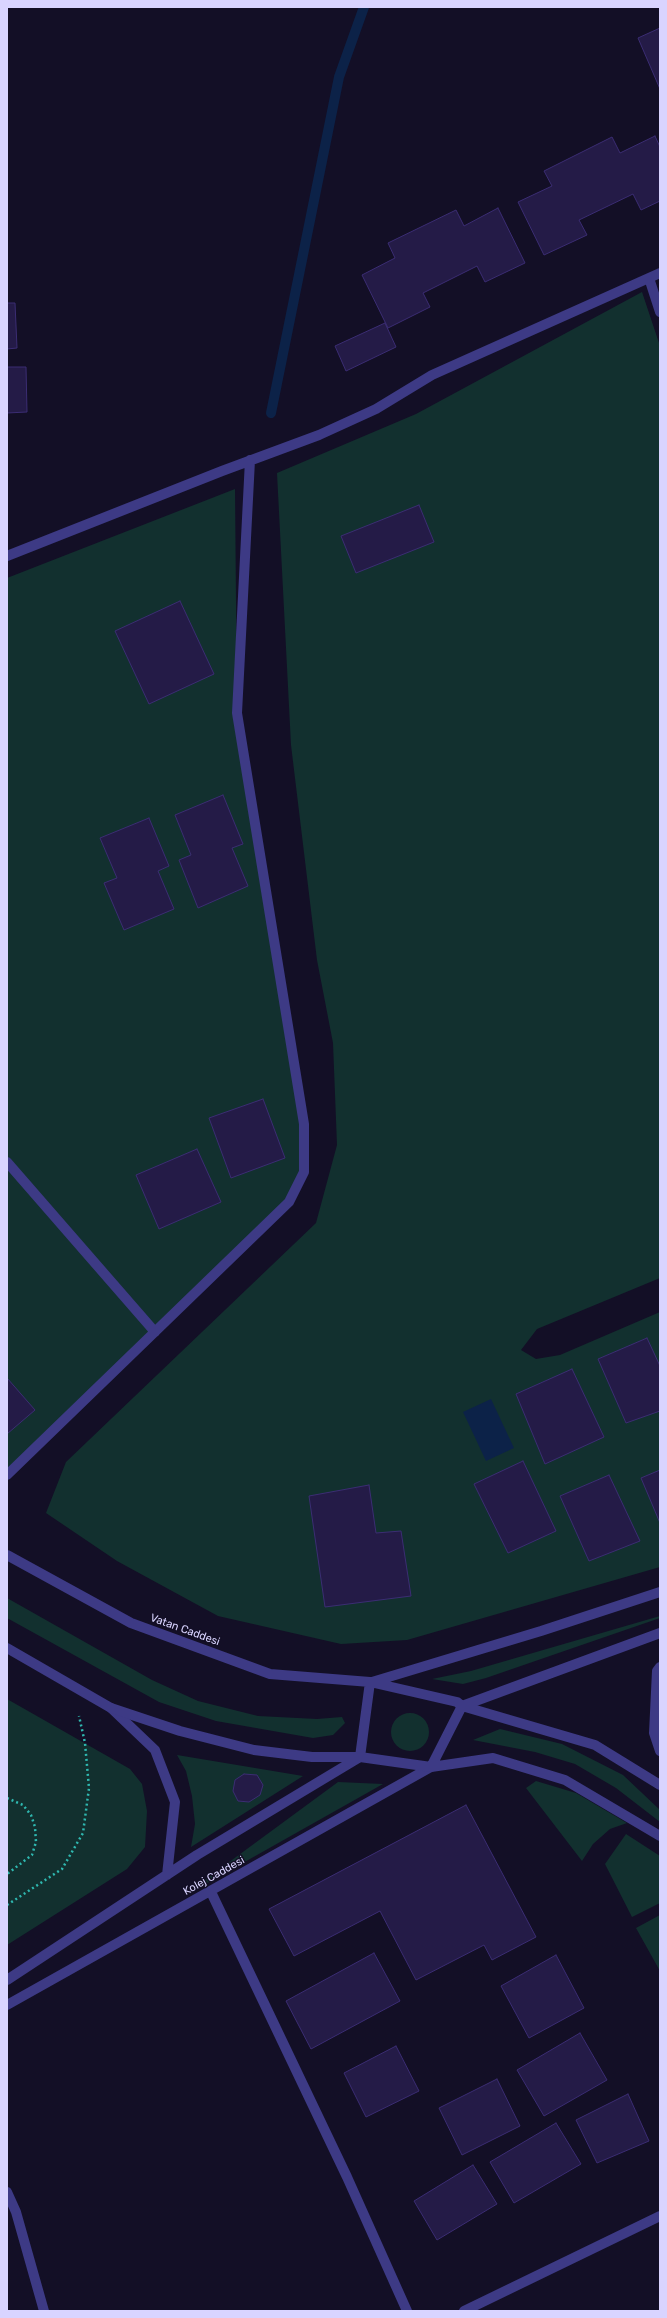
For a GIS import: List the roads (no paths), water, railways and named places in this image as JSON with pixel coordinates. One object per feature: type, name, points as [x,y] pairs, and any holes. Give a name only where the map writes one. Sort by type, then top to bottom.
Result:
[{"type":"street","points":[[7,556],[250,460],[319,435],[369,412],[432,376],[660,273]]},
{"type":"street","points":[[649,278],[660,312]]},
{"type":"street","points":[[7,1475],[289,1202],[304,1172],[304,1124],[238,713],[250,460]]},
{"type":"street","points":[[7,1162],[155,1332]]},
{"type":"street","name":"Vatan Caddesi","points":[[7,1556],[132,1623],[270,1674],[370,1682]]},
{"type":"street","points":[[370,1682],[541,1631],[660,1592]]},
{"type":"street","points":[[431,1766],[462,1706],[660,1633]]},
{"type":"street","points":[[7,1648],[110,1708],[155,1750],[175,1802],[167,1876]]},
{"type":"street","points":[[660,1667],[657,1671],[654,1733],[660,1752]]},
{"type":"street","points":[[370,1682],[457,1702],[462,1706],[595,1745],[660,1785]]},
{"type":"street","points":[[360,1757],[370,1682]]},
{"type":"street","points":[[110,1708],[180,1731],[254,1750],[312,1756],[360,1757],[431,1766],[493,1758],[565,1780],[660,1836]]},
{"type":"street","points":[[7,1980],[167,1876],[360,1757]]},
{"type":"street","name":"Kolej Caddesi","points":[[7,2005],[211,1892],[431,1766]]},
{"type":"street","points":[[211,1892],[337,2157],[407,2311]]},
{"type":"street","points":[[7,2192],[16,2212],[44,2311]]},
{"type":"street","points":[[464,2311],[660,2216]]},
{"type":"water","points":[[491,1399],[514,1448],[486,1461],[463,1412]]},
{"type":"waterway","points":[[271,413],[339,77],[364,7]]}]
